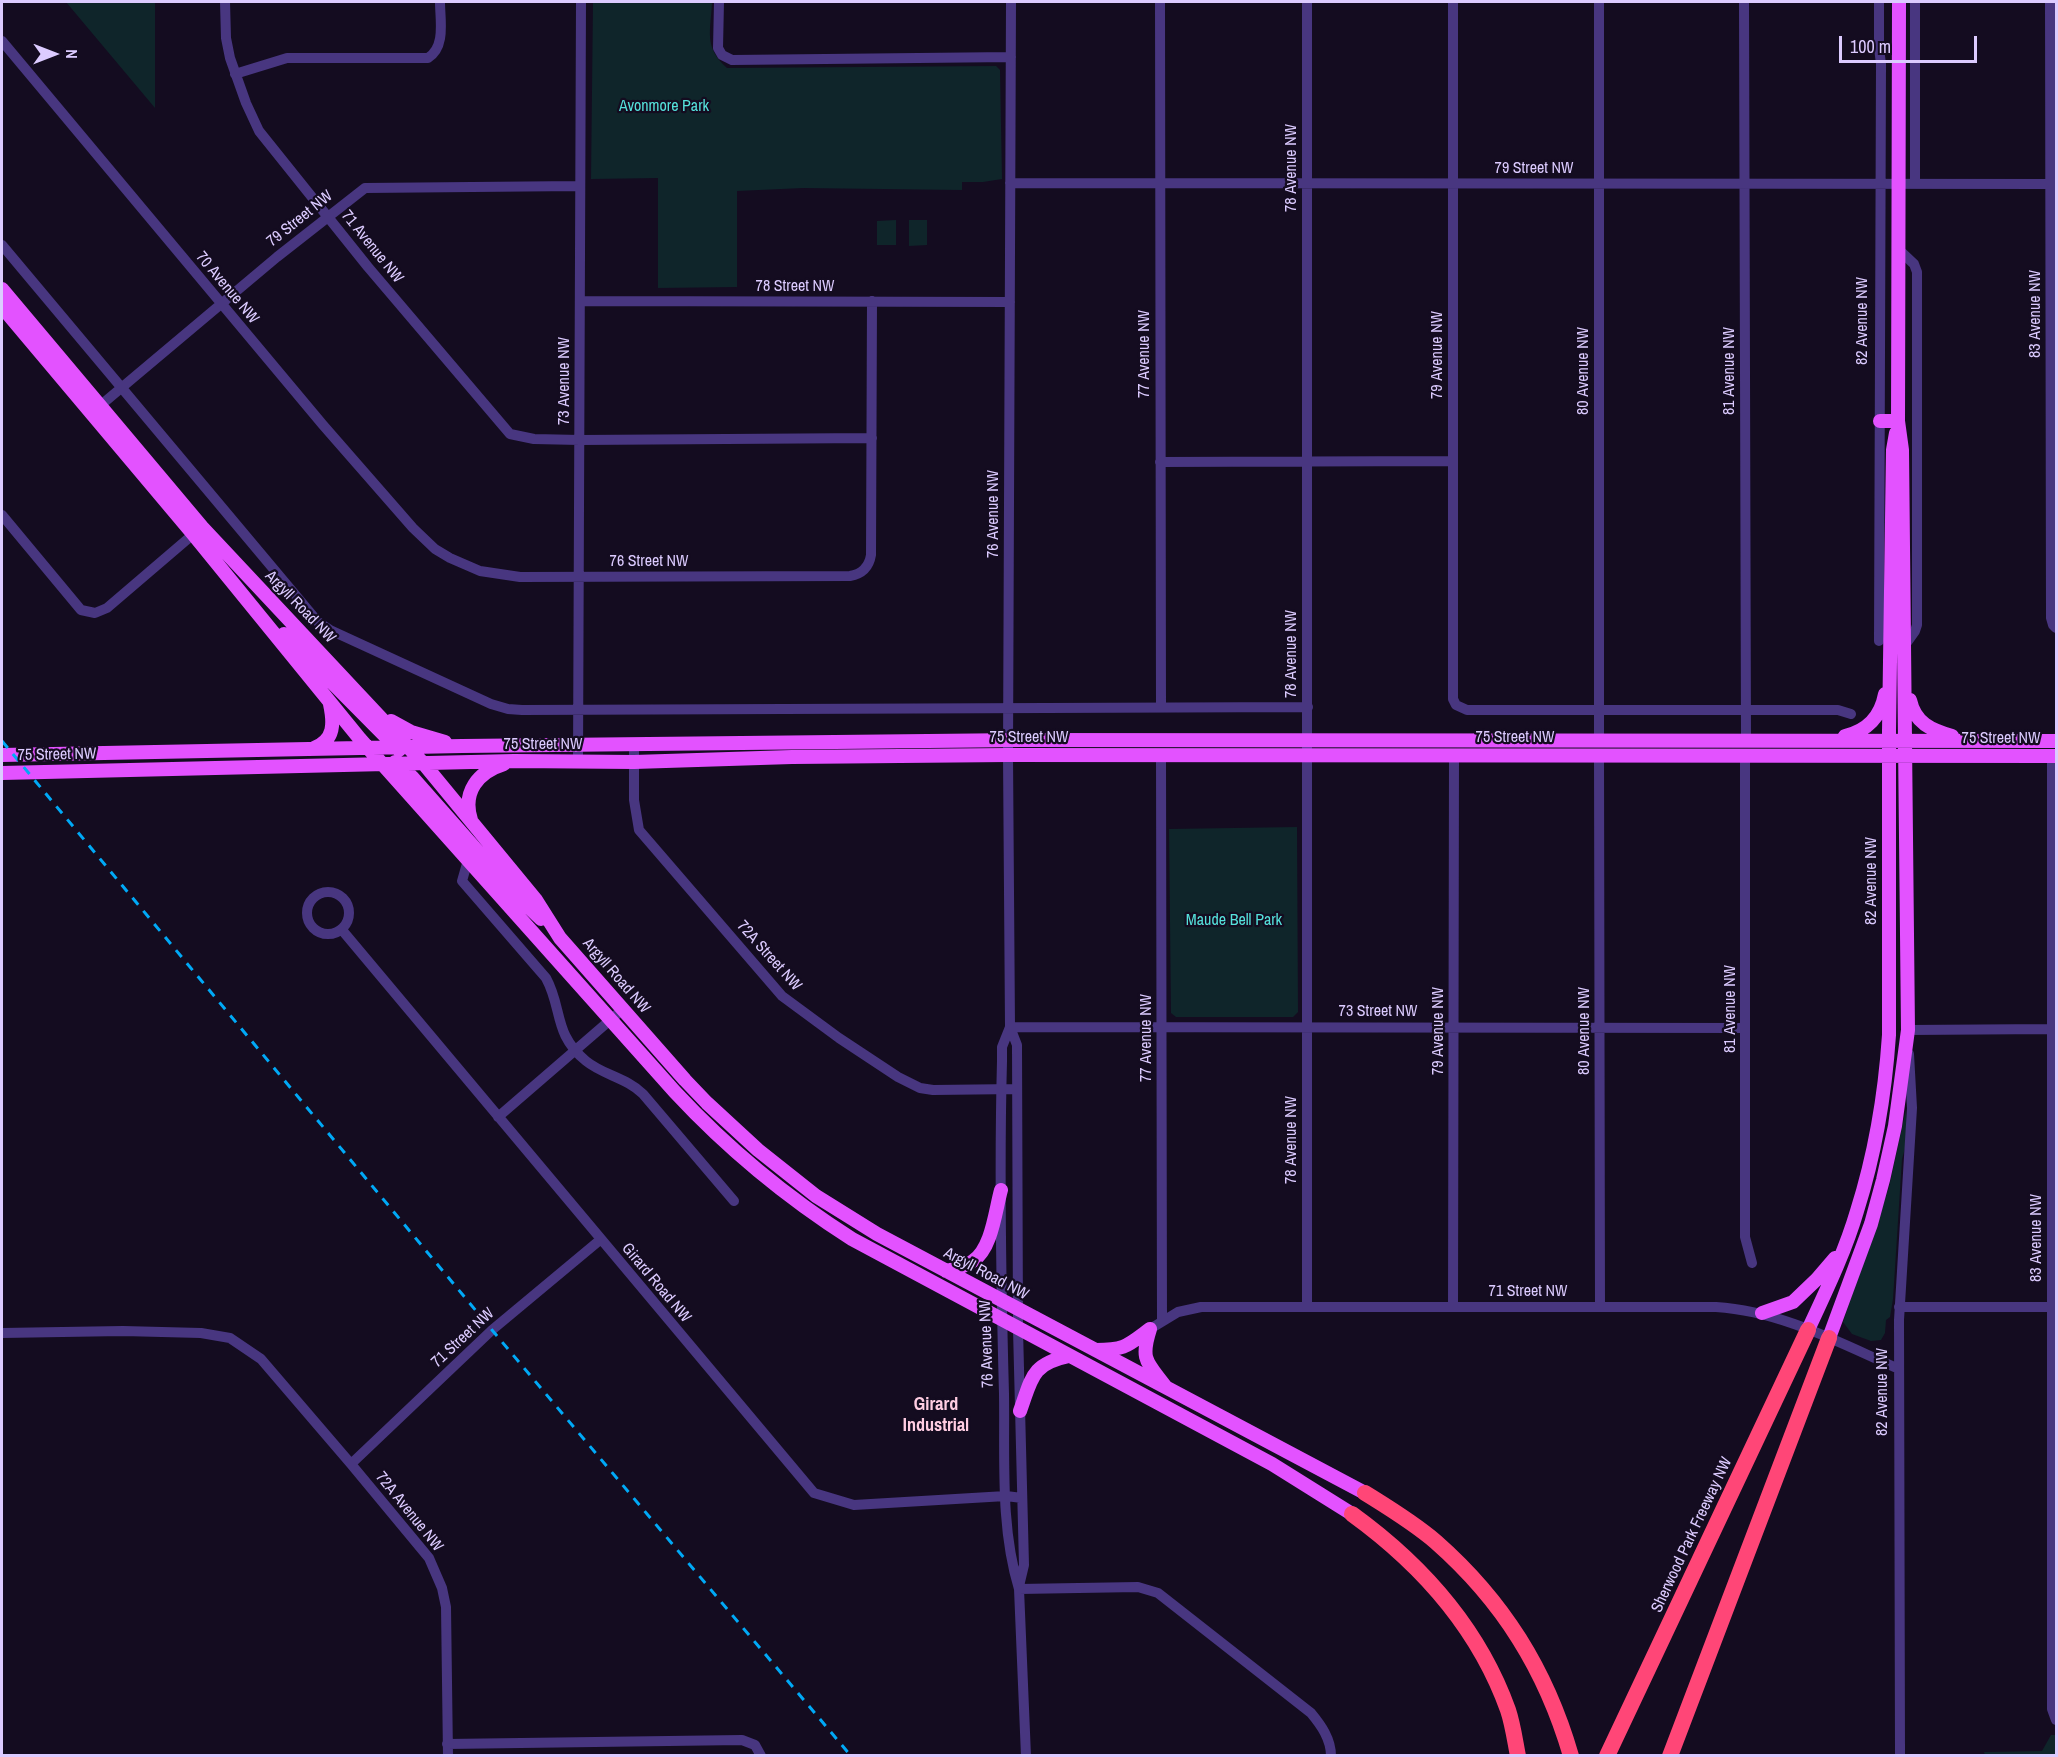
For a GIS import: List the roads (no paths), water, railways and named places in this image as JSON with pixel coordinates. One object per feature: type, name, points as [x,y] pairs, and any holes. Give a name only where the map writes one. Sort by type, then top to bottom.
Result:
[{"type":"highway","name":"Sherwood Park Freeway NW","points":[[1607,1755],[1808,1330]]},
{"type":"highway","points":[[1670,1755],[1829,1338]]},
{"type":"highway","points":[[1365,1492],[1436,1542],[1489,1596],[1517,1633],[1543,1678],[1571,1755]]},
{"type":"highway","points":[[1352,1514],[1396,1547],[1434,1585],[1466,1629],[1490,1671],[1508,1711],[1518,1755]]},
{"type":"main road","name":"82 Avenue NW","points":[[1829,1338],[1871,1224],[1883,1180],[1895,1126],[1908,1030],[1902,450],[1898,421],[1899,2]]},
{"type":"main road","name":"Argyll Road NW","points":[[2,289],[95,410]]},
{"type":"main road","name":"Argyll Road NW","points":[[2,307],[95,410],[197,530],[245,597],[369,748],[697,1116],[748,1163],[786,1194],[852,1239],[1272,1464],[1352,1514]]},
{"type":"main road","points":[[1880,421],[1898,421]]},
{"type":"main road","name":"82 Avenue NW","points":[[1808,1330],[1844,1247],[1865,1184],[1876,1137],[1887,1064],[1889,1035],[1889,672],[1893,450],[1898,421]]},
{"type":"main road","name":"Argyll Road NW","points":[[197,530],[243,572],[410,748],[536,900],[560,938],[707,1103],[758,1150],[816,1196],[877,1234],[1365,1492]]},
{"type":"main road","points":[[245,597],[396,748],[406,756],[424,764]]},
{"type":"main road","points":[[1819,740],[1854,734],[1874,719],[1884,704],[1889,672]]},
{"type":"main road","points":[[1905,672],[1911,704],[1922,724],[1938,732],[1968,740]]},
{"type":"main road","points":[[309,750],[322,745],[330,737],[333,722],[330,702]]},
{"type":"main road","points":[[378,713],[411,732],[462,746]]},
{"type":"main road","name":"75 Street NW","points":[[2,755],[462,746],[1008,740],[2056,741]]},
{"type":"main road","points":[[369,748],[399,765],[412,777],[517,896],[560,938]]},
{"type":"main road","name":"75 Street NW","points":[[2,772],[514,761],[634,762],[792,757],[1008,755],[2054,756]]},
{"type":"main road","points":[[472,822],[468,802],[473,786],[484,773],[514,761]]},
{"type":"main road","points":[[946,1271],[966,1265],[979,1255],[990,1236],[1001,1190]]},
{"type":"main road","points":[[1762,1313],[1793,1302],[1844,1247]]},
{"type":"main road","points":[[1094,1350],[1117,1350],[1150,1329]]},
{"type":"main road","points":[[1150,1329],[1145,1348],[1146,1358],[1167,1388]]},
{"type":"main road","points":[[1020,1411],[1034,1373],[1051,1360],[1069,1356]]},
{"type":"street","name":"71 Avenue NW","points":[[225,2],[226,38],[235,74],[259,131],[328,217],[510,434],[521,438],[580,440]]},
{"type":"street","points":[[235,74],[287,58],[421,59],[434,54],[440,44],[440,2]]},
{"type":"street","name":"73 Avenue NW","points":[[578,761],[581,2]]},
{"type":"street","points":[[719,2],[718,48],[722,54],[732,60],[1011,57]]},
{"type":"street","name":"76 Avenue NW","points":[[1011,2],[1008,707],[1010,1027],[1017,1045],[1018,1329],[1024,1565],[1019,1589],[1026,1755]]},
{"type":"street","name":"77 Avenue NW","points":[[1160,2],[1161,707]]},
{"type":"street","name":"78 Avenue NW","points":[[1307,2],[1307,1307]]},
{"type":"street","name":"79 Avenue NW","points":[[1453,2],[1453,699],[1458,707]]},
{"type":"street","name":"80 Avenue NW","points":[[1599,2],[1599,740]]},
{"type":"street","name":"81 Avenue NW","points":[[1744,2],[1746,740]]},
{"type":"street","name":"82 Avenue NW","points":[[1879,2],[1881,64],[1879,641]]},
{"type":"street","points":[[1915,2],[1915,184]]},
{"type":"street","name":"83 Avenue NW","points":[[2050,2],[2054,492],[2051,618],[2055,627]]},
{"type":"street","name":"70 Avenue NW","points":[[2,41],[405,520],[435,549]]},
{"type":"street","name":"79 Street NW","points":[[1010,183],[2053,184]]},
{"type":"street","name":"79 Street NW","points":[[95,410],[221,304],[365,188],[579,186]]},
{"type":"street","name":"Argyll Road NW","points":[[2,245],[314,618],[330,630]]},
{"type":"street","name":"82 Avenue NW","points":[[1897,248],[1914,264],[1917,272],[1917,625],[1905,645]]},
{"type":"street","points":[[580,440],[872,438],[872,301]]},
{"type":"street","name":"78 Street NW","points":[[580,302],[1010,302]]},
{"type":"street","name":"76 Street NW","points":[[435,549],[468,567],[520,577],[850,576],[866,568],[871,555],[872,438]]},
{"type":"street","points":[[1160,462],[1453,461]]},
{"type":"street","points":[[2,515],[81,610],[95,613],[107,608],[197,530]]},
{"type":"street","name":"75 Street NW","points":[[330,630],[498,706],[516,710],[1308,707]]},
{"type":"street","name":"75 Street NW","points":[[1458,707],[1467,710],[1838,710],[1851,714]]},
{"type":"street","name":"72A Street NW","points":[[634,745],[634,800],[639,830],[782,996],[839,1038],[909,1083],[927,1090],[1017,1089]]},
{"type":"street","name":"77 Avenue NW","points":[[1161,755],[1162,1320]]},
{"type":"street","name":"79 Avenue NW","points":[[1453,1307],[1454,755]]},
{"type":"street","name":"80 Avenue NW","points":[[1599,755],[1599,1307]]},
{"type":"street","name":"81 Avenue NW","points":[[1746,755],[1745,1237],[1752,1263]]},
{"type":"street","name":"83 Avenue NW","points":[[2054,756],[2052,1709],[2056,1720]]},
{"type":"street","points":[[468,860],[462,881],[546,978],[553,993],[563,1034],[575,1050],[592,1065],[630,1083],[643,1094],[734,1201]]},
{"type":"street","points":[[328,891],[336,893],[347,903],[349,917],[342,930],[324,934],[311,926],[308,920],[308,907],[316,896],[328,891]]},
{"type":"street","name":"Girard Road NW","points":[[342,930],[814,1493],[854,1505],[1006,1496],[1022,1498]]},
{"type":"street","points":[[498,1117],[623,1009]]},
{"type":"street","name":"76 Avenue NW","points":[[1010,1027],[1002,1047],[1001,1320],[1006,1496],[1012,1566],[1019,1589]]},
{"type":"street","name":"73 Street NW","points":[[1010,1027],[1746,1028]]},
{"type":"street","points":[[1908,1030],[2052,1029]]},
{"type":"street","name":"82 Avenue NW","points":[[1900,1755],[1899,1307],[1912,1108],[1908,1030]]},
{"type":"street","name":"71 Street NW","points":[[351,1464],[492,1330],[600,1240]]},
{"type":"street","name":"71 Street NW","points":[[1150,1329],[1178,1312],[1195,1307],[1716,1307],[1762,1313],[1829,1338],[1899,1369]]},
{"type":"street","points":[[1899,1307],[2054,1307]]},
{"type":"street","name":"72A Avenue NW","points":[[2,1333],[156,1331],[201,1333],[230,1338],[261,1359],[429,1558],[442,1588],[446,1607],[447,1750]]},
{"type":"street","points":[[1019,1589],[1138,1587],[1162,1596],[1311,1713],[1331,1746],[1331,1755]]},
{"type":"street","points":[[447,1750],[742,1740],[755,1745],[761,1755]]},
{"type":"railway","points":[[2,741],[492,1330],[851,1756]]},
{"type":"district","name":"Girard Industrial","points":[[936,1415]]},
{"type":"park label","name":"Avonmore Park","points":[[664,107]]},
{"type":"park label","name":"Maude Bell Park","points":[[1234,921]]}]
